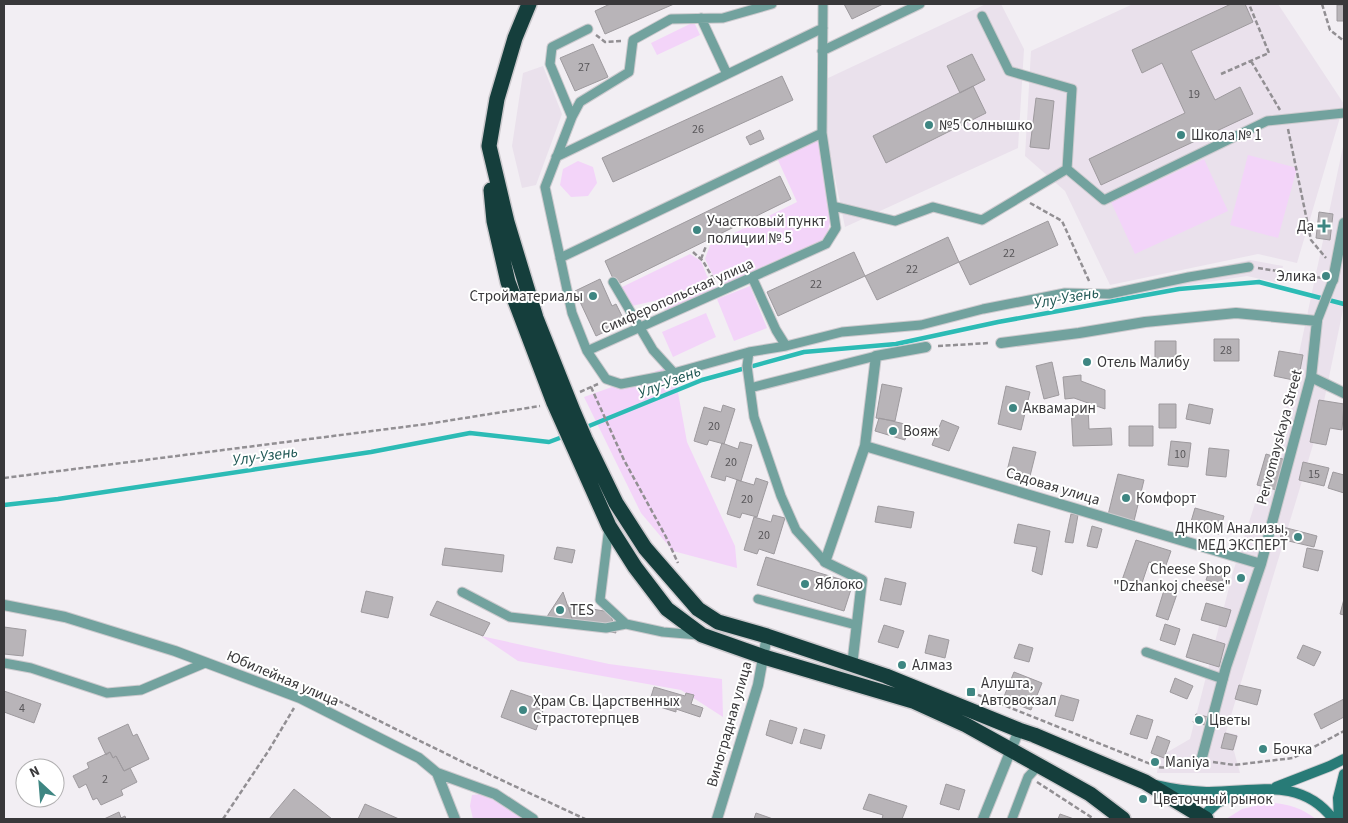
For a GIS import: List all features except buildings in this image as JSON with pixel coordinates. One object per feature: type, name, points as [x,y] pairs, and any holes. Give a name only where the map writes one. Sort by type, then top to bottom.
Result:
[{"type":"highway","points":[[520,4],[494,85],[487,121],[485,151],[494,221],[508,282],[563,410],[579,442],[645,548],[698,609],[718,622],[767,636],[886,676],[1034,735],[1145,782],[1203,818]]},
{"type":"highway","points":[[529,4],[515,38],[497,99],[489,146],[507,222],[563,410]]},
{"type":"highway","points":[[579,442],[609,526],[635,567],[667,609],[702,635],[764,657],[913,701],[966,724],[1090,794],[1123,819]]},
{"type":"main road","points":[[1274,788],[1344,759]]},
{"type":"main road","points":[[1339,819],[1338,798],[1344,774]]},
{"type":"main road","points":[[1145,782],[1176,789],[1207,792],[1274,788],[1294,792],[1312,801],[1328,813],[1332,819]]},
{"type":"main road","points":[[1203,818],[1217,803],[1235,794],[1254,788]]},
{"type":"street","points":[[1333,280],[1344,223]]},
{"type":"street","points":[[1001,343],[1145,322],[1236,313],[1317,321]]},
{"type":"street","name":"Pervomayskaya Street","points":[[1201,761],[1223,679],[1261,564],[1311,377],[1317,321]]},
{"type":"street","points":[[852,666],[862,580],[825,562],[865,446],[876,356],[926,347]]},
{"type":"street","points":[[1311,377],[1344,393]]},
{"type":"street","name":"Садовая улица","points":[[865,446],[1261,564]]},
{"type":"street","name":"Юбилейная улица","points":[[4,604],[65,617],[205,662],[300,698],[419,758],[437,773],[495,794],[533,819]]},
{"type":"street","name":"Виноградная улица","points":[[717,819],[758,685],[767,636]]},
{"type":"street","points":[[983,819],[1010,748],[1019,730]]},
{"type":"street","points":[[437,773],[455,819]]},
{"type":"lane","points":[[587,351],[572,313],[545,187],[572,117],[580,102],[629,72],[633,40],[671,19],[723,18],[772,4]]},
{"type":"lane","name":"Симферопольская улица","points":[[674,373],[621,384],[606,379],[587,351],[826,244],[836,228],[822,133],[823,4]]},
{"type":"lane","points":[[822,52],[920,4]]},
{"type":"lane","points":[[982,16],[1009,71],[1072,89],[1067,169]]},
{"type":"lane","points":[[701,18],[727,74]]},
{"type":"lane","points":[[556,156],[822,28]]},
{"type":"lane","points":[[572,117],[550,64],[552,46],[588,29]]},
{"type":"lane","points":[[1067,169],[1104,200],[1267,121],[1344,113]]},
{"type":"lane","points":[[560,258],[822,133]]},
{"type":"lane","points":[[833,206],[895,221],[933,207],[982,220],[1067,169]]},
{"type":"lane","points":[[613,282],[653,350],[674,373],[749,352],[786,346],[842,332],[921,325],[983,309],[1065,293],[1110,294],[1189,277],[1249,267]]},
{"type":"lane","points":[[752,277],[776,330],[786,346]]},
{"type":"lane","points":[[1317,321],[1333,280]]},
{"type":"lane","points":[[749,352],[747,368],[754,417],[781,496],[796,530],[825,562]]},
{"type":"lane","points":[[750,388],[876,356]]},
{"type":"lane","points":[[609,526],[600,600],[626,624]]},
{"type":"lane","points":[[462,592],[510,617],[606,628],[626,624],[663,632],[702,635]]},
{"type":"lane","points":[[758,599],[856,625]]},
{"type":"lane","points":[[1146,652],[1223,679]]},
{"type":"lane","points":[[4,663],[31,668],[107,693],[141,690],[205,662]]},
{"type":"lane","points":[[1012,819],[1028,777],[1039,765]]},
{"type":"path","points":[[1221,74],[1269,53],[1249,4]]},
{"type":"path","points":[[1322,4],[1330,30],[1344,41]]},
{"type":"path","points":[[588,29],[605,42],[633,40]]},
{"type":"path","points":[[1250,61],[1286,120],[1311,240],[1323,255]]},
{"type":"path","points":[[1020,198],[1062,221],[1095,294]]},
{"type":"path","points":[[701,259],[706,246]]},
{"type":"path","points":[[693,252],[701,259],[710,276],[723,290]]},
{"type":"path","points":[[1249,267],[1333,280]]},
{"type":"path","points":[[926,347],[1001,343]]},
{"type":"path","points":[[591,387],[624,460],[666,536],[678,563]]},
{"type":"path","points":[[4,478],[427,424],[563,410]]},
{"type":"path","points":[[223,819],[269,750],[308,686],[585,819]]},
{"type":"path","points":[[971,692],[1167,769],[1182,761],[1234,765],[1293,758],[1344,731]]},
{"type":"path","points":[[1028,777],[1094,819]]},
{"type":"shaded area","points":[[986,4],[1001,4],[1024,49],[1018,148],[845,227],[826,134],[826,79]]},
{"type":"shaded area","name":"Школа № 1","points":[[1133,4],[1278,4],[1344,104],[1297,263],[1258,254],[1110,285],[1065,191],[1025,156],[1031,51]]},
{"type":"shaded area","points":[[694,22],[700,35],[657,55],[651,43]]},
{"type":"shaded area","points":[[543,66],[562,114],[536,185],[522,188],[512,146],[523,73]]},
{"type":"shaded area","points":[[819,139],[831,218],[824,241],[725,286],[713,275],[705,259],[710,245],[797,202],[777,158]]},
{"type":"shaded area","points":[[1344,142],[1344,305],[1319,425],[1226,732],[1238,735],[1234,751],[1240,773],[1157,773],[1159,757],[1190,739],[1233,572],[1291,391]]},
{"type":"shaded area","points":[[1248,155],[1297,168],[1278,238],[1230,225]]},
{"type":"shaded area","points":[[1204,159],[1228,211],[1135,254],[1111,202]]},
{"type":"shaded area","points":[[578,161],[593,167],[597,183],[588,196],[571,197],[560,185],[563,169]]},
{"type":"shaded area","points":[[690,254],[701,261],[707,276],[719,290],[667,313],[658,300],[632,306],[620,288]]},
{"type":"shaded area","points":[[1250,260],[1283,266],[1279,283],[1247,276],[1125,295],[1123,286]]},
{"type":"shaded area","points":[[750,286],[767,328],[734,341],[717,299]]},
{"type":"shaded area","points":[[706,313],[716,337],[673,357],[662,332]]},
{"type":"shaded area","points":[[673,365],[687,442],[735,546],[737,568],[673,551],[641,513],[584,397]]},
{"type":"shaded area","points":[[481,636],[609,664],[722,679],[723,717],[681,690],[518,661]]},
{"type":"shaded area","points":[[481,794],[512,809],[527,819],[473,819],[470,806],[472,795]]},
{"type":"shaded area","points":[[1268,803],[1294,807],[1316,819],[1226,819],[1242,809]]},
{"type":"waterway","name":"Улу-Узень","points":[[584,428],[702,380],[804,352],[896,344],[998,322],[1179,289],[1259,282],[1344,304]]},
{"type":"waterway","name":"Улу-Узень","points":[[4,505],[58,499],[371,452],[470,433],[549,442],[565,436]]},
{"type":"place","name":"№5 Солнышко","points":[[929,125]]},
{"type":"place","name":"Школа № 1","points":[[1181,135]]},
{"type":"place","name":"Да","points":[[1324,226]]},
{"type":"place","name":"Участковый пункт полиции № 5","points":[[697,230]]},
{"type":"place","name":"Элика","points":[[1326,276]]},
{"type":"place","name":"Стройматериалы","points":[[593,296]]},
{"type":"place","name":"Отель Малибу","points":[[1087,362]]},
{"type":"place","name":"Аквамарин","points":[[1013,408]]},
{"type":"place","name":"Вояж","points":[[893,431]]},
{"type":"place","name":"Комфорт","points":[[1126,498]]},
{"type":"place","name":"ДНКОМ Анализы, МЕД ЭКСПЕРТ","points":[[1298,537]]},
{"type":"place","name":"Cheese Shop \"Dzhankoj cheese\"","points":[[1241,578]]},
{"type":"place","name":"Яблоко","points":[[805,584]]},
{"type":"place","name":"TES","points":[[560,610]]},
{"type":"place","name":"Алмаз","points":[[902,665]]},
{"type":"place","name":"Алушта, Автовокзал","points":[[971,692]]},
{"type":"place","name":"Храм Св. Царственных Страстотерпцев","points":[[523,710]]},
{"type":"place","name":"Цветы","points":[[1199,720]]},
{"type":"place","name":"Бочка","points":[[1263,749]]},
{"type":"place","name":"Maniya","points":[[1155,762]]},
{"type":"place","name":"Цветочный рынок","points":[[1143,799]]}]
